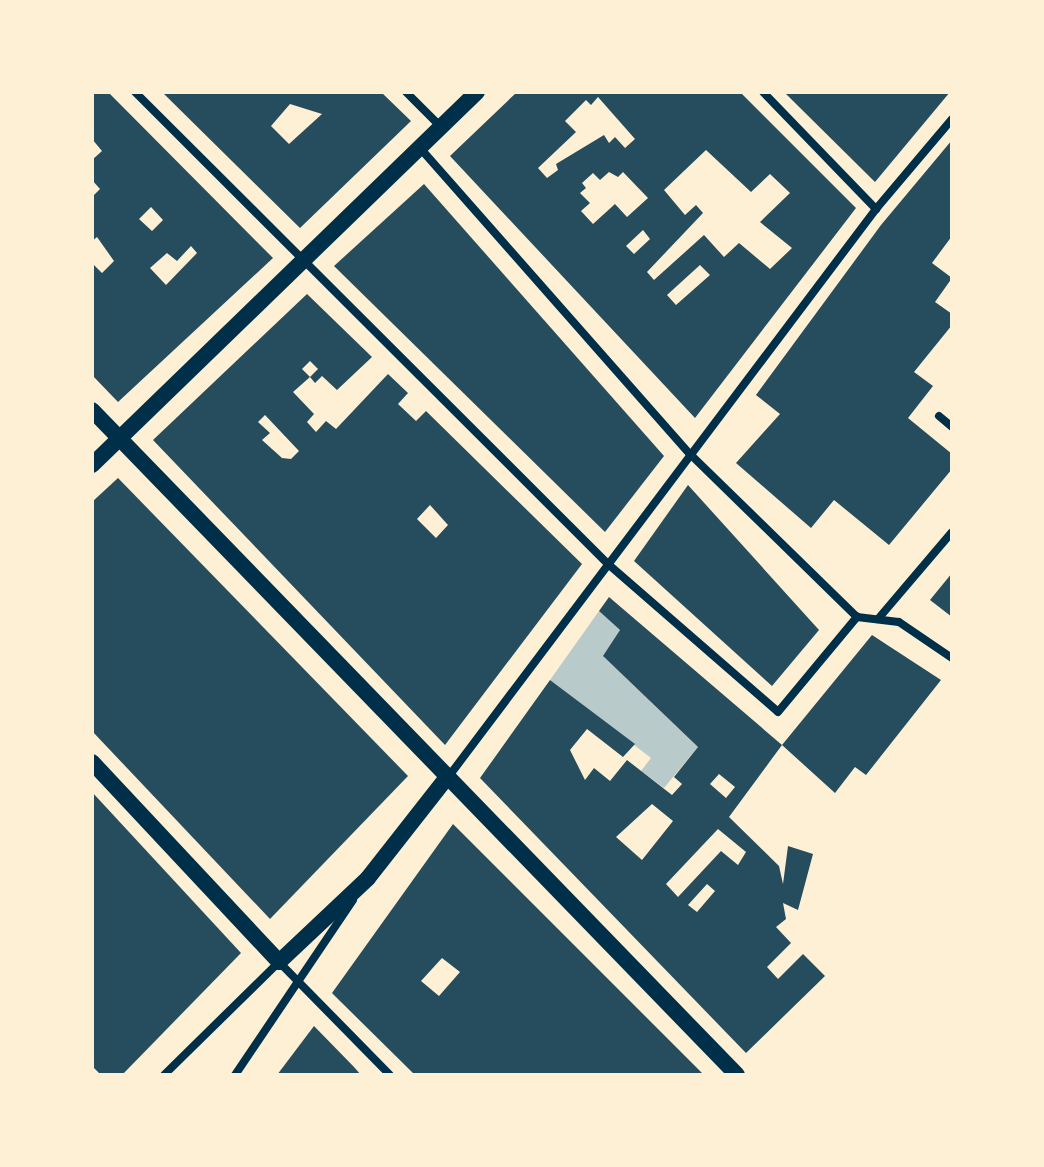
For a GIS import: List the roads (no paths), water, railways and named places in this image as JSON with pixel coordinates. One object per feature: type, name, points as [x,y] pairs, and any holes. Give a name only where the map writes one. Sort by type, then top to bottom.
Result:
[{"type":"main road","points":[[92,465],[477,92]]},
{"type":"main road","points":[[92,410],[737,1075]]},
{"type":"main road","points":[[92,762],[279,962],[368,878],[448,776]]},
{"type":"street","points":[[135,92],[608,564],[778,712],[857,617]]},
{"type":"street","points":[[406,92],[441,127]]},
{"type":"street","points":[[763,92],[876,209]]},
{"type":"street","points":[[448,776],[876,209],[952,119]]},
{"type":"street","points":[[419,148],[691,455],[857,617],[899,622],[952,658]]},
{"type":"street","points":[[939,416],[952,427]]},
{"type":"street","points":[[878,619],[952,532]]},
{"type":"street","points":[[235,1075],[368,878]]},
{"type":"street","points":[[164,1075],[279,962],[390,1075]]}]
